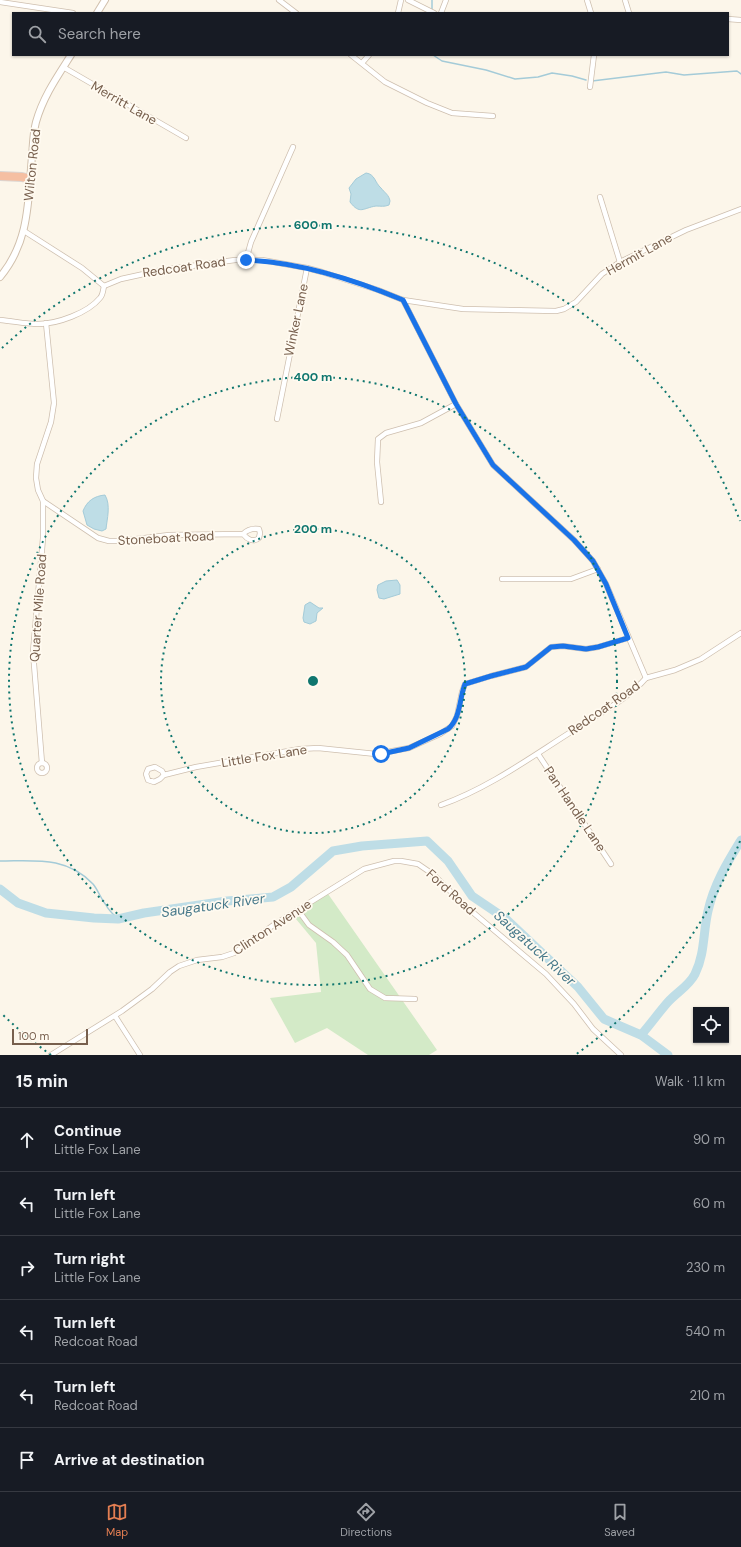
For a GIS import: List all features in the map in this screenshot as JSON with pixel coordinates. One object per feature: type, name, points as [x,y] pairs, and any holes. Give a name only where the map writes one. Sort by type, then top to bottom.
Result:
[{"type":"highway","points":[[0,176],[30,179]]},
{"type":"highway","points":[[0,180],[21,181],[30,179]]},
{"type":"main road","points":[[98,12],[105,0]]},
{"type":"main road","name":"Wilton Road","points":[[0,277],[17,251],[24,231],[36,124],[50,87],[69,56]]},
{"type":"street","points":[[279,0],[295,12]]},
{"type":"street","points":[[398,12],[401,0]]},
{"type":"street","points":[[408,0],[432,12]]},
{"type":"street","points":[[441,12],[446,0]]},
{"type":"street","points":[[587,0],[591,12]]},
{"type":"street","points":[[625,0],[629,12]]},
{"type":"street","points":[[0,2],[66,12]]},
{"type":"street","points":[[729,19],[741,20]]},
{"type":"street","points":[[352,56],[385,82],[426,103],[452,113],[493,116]]},
{"type":"street","points":[[362,63],[368,56]]},
{"type":"street","points":[[590,87],[594,56]]},
{"type":"street","name":"Merritt Lane","points":[[63,67],[186,138]]},
{"type":"street","points":[[246,260],[251,242],[293,147]]},
{"type":"street","points":[[600,198],[620,262]]},
{"type":"street","name":"Hermit Lane","points":[[403,300],[463,309],[556,311],[564,309],[576,302],[602,274],[620,262],[686,230],[741,209]]},
{"type":"street","points":[[0,320],[31,324],[62,320],[85,310],[100,298],[104,286],[82,268],[24,231]]},
{"type":"street","name":"Redcoat Road","points":[[104,286],[146,272],[246,260],[277,262],[307,268],[378,290],[403,300],[456,404],[493,465],[574,540],[590,557],[598,569],[606,584],[646,678],[638,687],[619,701],[538,754],[472,792],[441,805]]},
{"type":"street","name":"Winker Lane","points":[[277,419],[307,268]]},
{"type":"street","points":[[43,501],[38,490],[36,478],[37,464],[51,422],[54,403],[46,323]]},
{"type":"street","points":[[381,502],[377,456],[378,439],[386,433],[422,423],[456,404]]},
{"type":"street","name":"Stoneboat Road","points":[[43,501],[98,538],[109,541],[169,535],[243,534]]},
{"type":"street","name":"Quarter Mile Road","points":[[42,763],[33,652],[43,538],[43,501]]},
{"type":"street","points":[[502,579],[571,580],[598,569]]},
{"type":"street","points":[[646,678],[675,670],[701,659],[741,633]]},
{"type":"street","name":"Little Fox Lane","points":[[164,775],[196,767],[309,748],[376,754],[409,748],[440,734],[452,726],[457,716],[465,684],[526,667],[551,647],[563,646],[586,649],[628,638]]},
{"type":"street","name":"Pan Handle Lane","points":[[538,754],[611,864]]},
{"type":"street","name":"Clinton Avenue","points":[[51,1055],[115,1016],[147,993],[170,972],[180,966],[197,960],[222,957],[234,953],[298,910],[364,870],[394,861]]},
{"type":"street","name":"Ford Road","points":[[394,861],[408,861],[418,864],[434,875],[463,904],[546,974],[574,1004],[593,1029],[621,1055]]},
{"type":"street","points":[[298,910],[309,925],[333,942],[347,955],[370,989],[385,998],[415,999]]},
{"type":"street","points":[[115,1016],[140,1055]]},
{"type":"green space","points":[[326,891],[437,1050],[429,1055],[368,1055],[327,1028],[295,1043],[270,998],[321,992],[316,943],[291,913]]},
{"type":"water","points":[[366,173],[373,177],[388,196],[390,201],[389,205],[359,210],[350,202],[351,194],[349,188],[356,179]]},
{"type":"water","points":[[105,495],[108,503],[108,512],[106,529],[102,531],[87,525],[83,511],[91,500]]},
{"type":"water","points":[[397,580],[400,585],[400,594],[384,599],[379,598],[377,590],[378,585],[386,581]]},
{"type":"water","points":[[310,602],[319,608],[323,608],[317,613],[316,621],[310,624],[304,622],[303,618],[305,605]]},
{"type":"waterway","points":[[432,0],[432,10]]},
{"type":"waterway","points":[[434,56],[442,61],[486,70],[515,79],[538,77],[552,73],[586,80]]},
{"type":"waterway","points":[[592,81],[666,72],[684,75],[737,71],[741,74]]},
{"type":"waterway","points":[[641,1035],[671,998],[686,985],[695,974],[701,959],[706,919],[717,883],[741,840]]},
{"type":"waterway","name":"Saugatuck River","points":[[0,889],[18,903],[46,913],[118,919],[144,913],[227,901],[273,897],[291,887],[333,851],[362,846],[427,841],[448,861],[472,896],[506,919],[578,987],[604,1019],[641,1035],[668,1055]]},
{"type":"waterway","points":[[0,861],[50,862],[61,864],[72,869],[83,875],[93,884],[109,909],[118,919]]},
{"type":"route","points":[[246,260],[262,260],[307,268],[378,290],[403,300],[456,404],[493,465],[586,552],[606,584],[628,638],[586,649],[563,646],[551,647],[526,667],[465,684],[457,716],[452,726],[440,734],[409,748],[381,754]]}]
